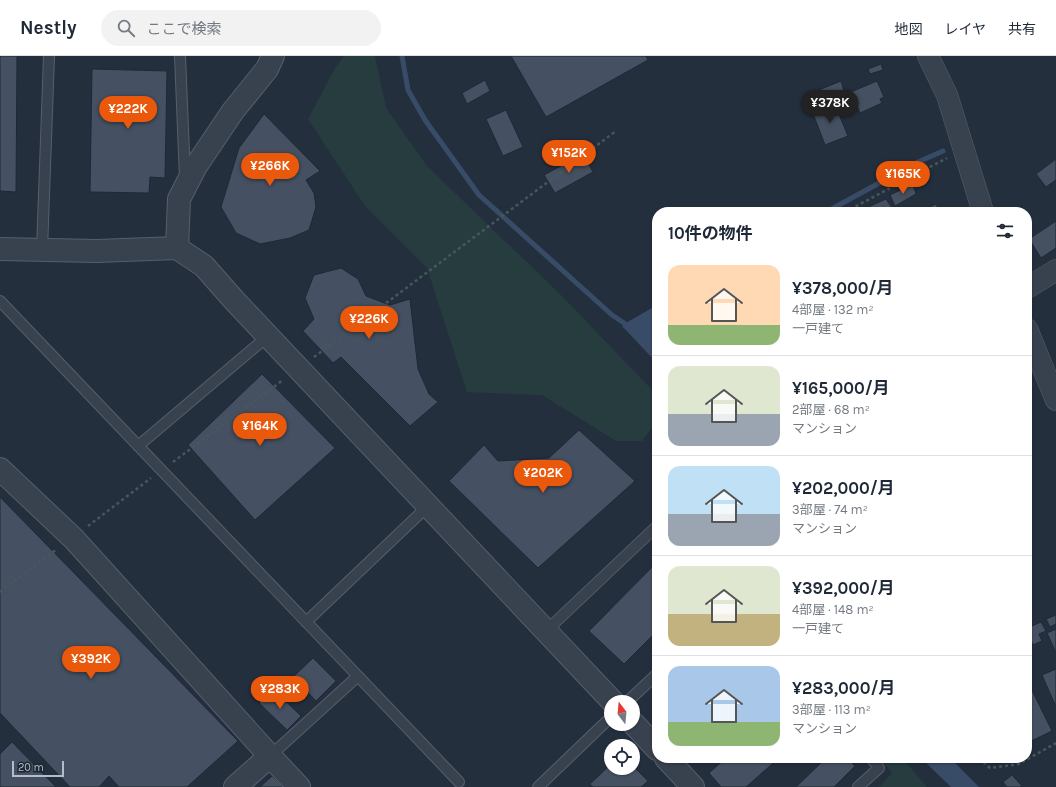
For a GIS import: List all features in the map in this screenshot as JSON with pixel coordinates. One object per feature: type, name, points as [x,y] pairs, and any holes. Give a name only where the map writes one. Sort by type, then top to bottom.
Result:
[{"type":"street","points":[[177,248],[179,199],[196,166],[233,111],[267,69],[273,56]]},
{"type":"street","points":[[928,56],[947,95],[981,207]]},
{"type":"street","points":[[0,249],[97,251],[177,248],[204,266],[268,336],[606,695]]},
{"type":"street","points":[[1032,285],[1056,270]]},
{"type":"street","points":[[1032,338],[1051,372],[1056,400]]},
{"type":"street","points":[[0,469],[74,539],[299,787]]},
{"type":"street","points":[[640,730],[652,743]]},
{"type":"street","points":[[235,787],[270,756]]},
{"type":"street","points":[[671,763],[693,787]]},
{"type":"lane","points":[[42,250],[49,56]]},
{"type":"lane","points":[[180,56],[185,188]]},
{"type":"lane","points":[[0,301],[358,676],[459,785]]},
{"type":"lane","points":[[138,446],[268,336]]},
{"type":"lane","points":[[306,622],[428,506]]},
{"type":"lane","points":[[546,631],[652,531]]},
{"type":"lane","points":[[270,756],[358,676]]},
{"type":"lane","points":[[634,695],[652,679]]},
{"type":"lane","points":[[538,787],[604,724]]},
{"type":"lane","points":[[858,787],[879,768],[875,763]]},
{"type":"path","points":[[854,207],[964,149]]},
{"type":"path","points":[[1032,756],[1056,742]]},
{"type":"path","points":[[984,763],[990,768],[1021,763]]},
{"type":"green space","points":[[344,56],[375,56],[386,108],[427,166],[560,294],[652,390],[652,428],[642,441],[616,441],[542,395],[467,392],[427,268],[365,206],[308,119],[335,68]]},
{"type":"green space","points":[[884,763],[906,763],[927,787],[879,787],[892,773]]},
{"type":"water","points":[[652,308],[652,358],[622,326]]},
{"type":"water","points":[[926,763],[955,763],[979,787],[951,787]]},
{"type":"building","points":[[0,56],[17,56],[16,192],[0,191]]},
{"type":"building","points":[[511,56],[646,56],[648,60],[546,117]]},
{"type":"building","points":[[881,64],[883,70],[870,74],[868,69]]},
{"type":"building","points":[[92,69],[167,71],[165,178],[150,177],[149,193],[90,192]]},
{"type":"building","points":[[485,80],[490,91],[467,104],[462,93]]},
{"type":"building","points":[[841,81],[845,94],[809,108],[804,96]]},
{"type":"building","points":[[877,81],[884,97],[880,99],[882,103],[860,113],[851,92]]},
{"type":"building","points":[[834,102],[848,136],[825,145],[812,111]]},
{"type":"building","points":[[506,110],[523,147],[503,156],[486,119]]},
{"type":"building","points":[[264,114],[320,171],[306,180],[314,193],[316,207],[309,230],[290,238],[260,244],[236,233],[221,207],[239,148]]},
{"type":"building","points":[[583,154],[593,172],[555,193],[544,175]]},
{"type":"building","points":[[1056,159],[1056,180],[1046,187],[1036,174]]},
{"type":"building","points":[[913,184],[916,194],[895,206],[890,195]]},
{"type":"building","points":[[886,199],[891,207],[868,207]]},
{"type":"building","points":[[936,204],[938,207],[930,207]]},
{"type":"building","points":[[1056,221],[1056,248],[1041,258],[1032,244],[1032,237]]},
{"type":"building","points":[[341,268],[358,279],[366,296],[390,305],[410,299],[418,369],[429,394],[438,402],[410,426],[341,357],[333,363],[303,331],[314,319],[305,298],[314,275]]},
{"type":"building","points":[[262,374],[335,448],[255,520],[188,445]]},
{"type":"building","points":[[579,430],[635,481],[538,568],[449,481],[484,445],[498,461],[549,458]]},
{"type":"building","points":[[0,497],[238,741],[187,787],[119,787],[109,776],[99,787],[70,787],[0,713]]},
{"type":"building","points":[[652,567],[652,636],[624,664],[589,631]]},
{"type":"building","points":[[1056,615],[1056,624],[1050,627],[1046,619]]},
{"type":"building","points":[[1041,622],[1046,631],[1039,634],[1042,641],[1033,645],[1032,643],[1032,626]]},
{"type":"building","points":[[1056,629],[1056,653],[1047,633]]},
{"type":"building","points":[[313,658],[336,681],[316,701],[293,677]]},
{"type":"building","points":[[1056,669],[1056,707],[1042,675]]},
{"type":"building","points":[[273,689],[301,716],[287,730],[259,703]]},
{"type":"building","points":[[1032,690],[1052,731],[1032,741]]},
{"type":"building","points":[[12,742],[56,787],[0,787],[0,754]]},
{"type":"building","points":[[720,763],[773,763],[746,787],[721,787],[709,773]]},
{"type":"building","points":[[821,763],[852,763],[855,766],[834,787],[796,787]]},
{"type":"building","points":[[604,771],[604,775],[640,775],[640,773],[648,781],[641,787],[593,787],[590,784]]},
{"type":"building","points":[[1012,775],[1022,786],[1007,787],[1003,782]]},
{"type":"building","points":[[272,776],[283,787],[260,787]]},
{"type":"waterway","points":[[402,56],[408,90],[425,120],[479,195],[612,315],[630,327]]},
{"type":"waterway","points":[[835,207],[918,162],[943,151]]}]
